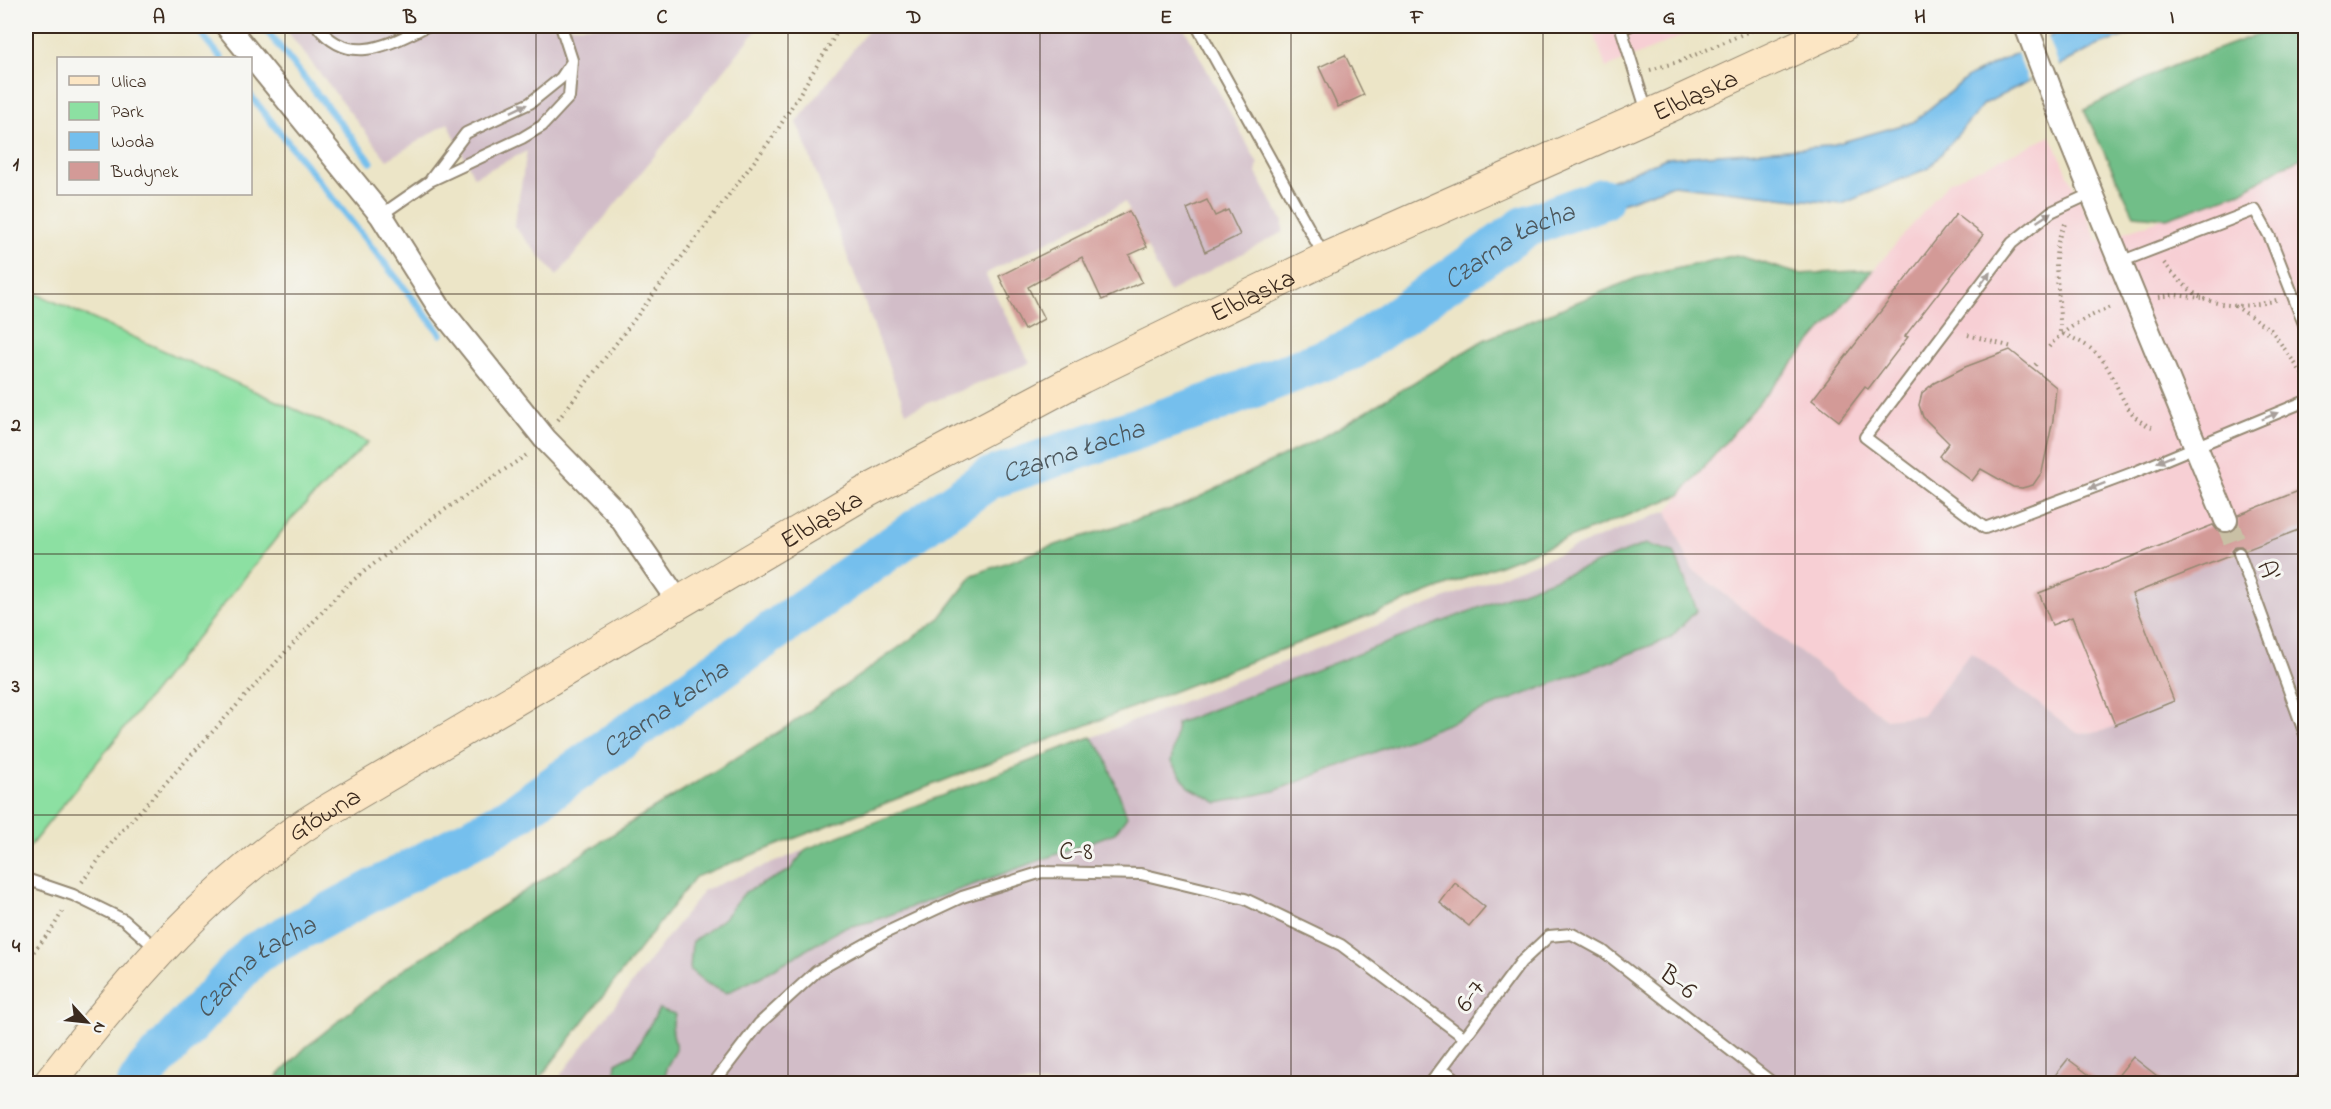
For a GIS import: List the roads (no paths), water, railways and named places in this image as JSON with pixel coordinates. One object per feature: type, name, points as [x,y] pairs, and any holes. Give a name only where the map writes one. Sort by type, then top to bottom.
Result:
[{"type":"main road","name":"Elbląska","points":[[668,607],[866,492],[1082,377],[1325,259],[1844,26]]},
{"type":"main road","name":"Główna","points":[[48,1083],[159,950],[217,892],[311,821],[668,607]]},
{"type":"street","points":[[227,26],[381,215],[439,307],[545,439],[618,514],[668,607]]},
{"type":"street","points":[[2027,30],[2226,520]]},
{"type":"lane","points":[[317,26],[326,37],[351,50],[383,47],[427,26]]},
{"type":"lane","points":[[381,215],[430,181],[522,138],[542,126],[569,97],[572,60],[561,26]]},
{"type":"lane","points":[[1197,26],[1325,259]]},
{"type":"lane","points":[[1629,26],[1621,28],[1648,115]]},
{"type":"lane","points":[[430,181],[466,134],[530,103],[561,78],[572,60]]},
{"type":"lane","points":[[2092,193],[2051,212],[2012,243],[1865,437],[1985,528],[2196,447],[2306,401]]},
{"type":"lane","points":[[2120,262],[2255,210],[2270,237],[2306,329]]},
{"type":"lane","name":"A'","points":[[2239,553],[2306,737]]},
{"type":"lane","name":"C-8","points":[[713,1083],[759,1024],[817,971],[887,932],[962,897],[1042,872],[1141,874],[1245,899],[1341,945],[1465,1038]]},
{"type":"lane","points":[[26,879],[73,895],[124,920],[159,950]]},
{"type":"lane","name":"B-6","points":[[1549,936],[1572,934],[1604,951],[1774,1083]]},
{"type":"lane","name":"6-7","points":[[1430,1083],[1521,962],[1549,936]]},
{"type":"lane","points":[[1442,1068],[1462,1083]]},
{"type":"lane","points":[[2297,1083],[2306,1073]]},
{"type":"water","points":[[2071,26],[2153,26],[2097,46],[1984,104],[1929,168],[1842,204],[1673,185],[1531,235],[1572,197],[1666,158],[1828,146],[1913,122],[1968,77]]},
{"type":"waterway","points":[[195,26],[220,57]]},
{"type":"waterway","points":[[263,26],[371,162]]},
{"type":"waterway","points":[[252,98],[441,334]]},
{"type":"waterway","name":"Czarna Łacha","points":[[138,1084],[147,1070],[255,953],[511,817],[988,479],[1207,405],[1352,349],[1525,227],[1602,199]]},
{"type":"tunnel","points":[[2226,520],[2239,553]]}]
